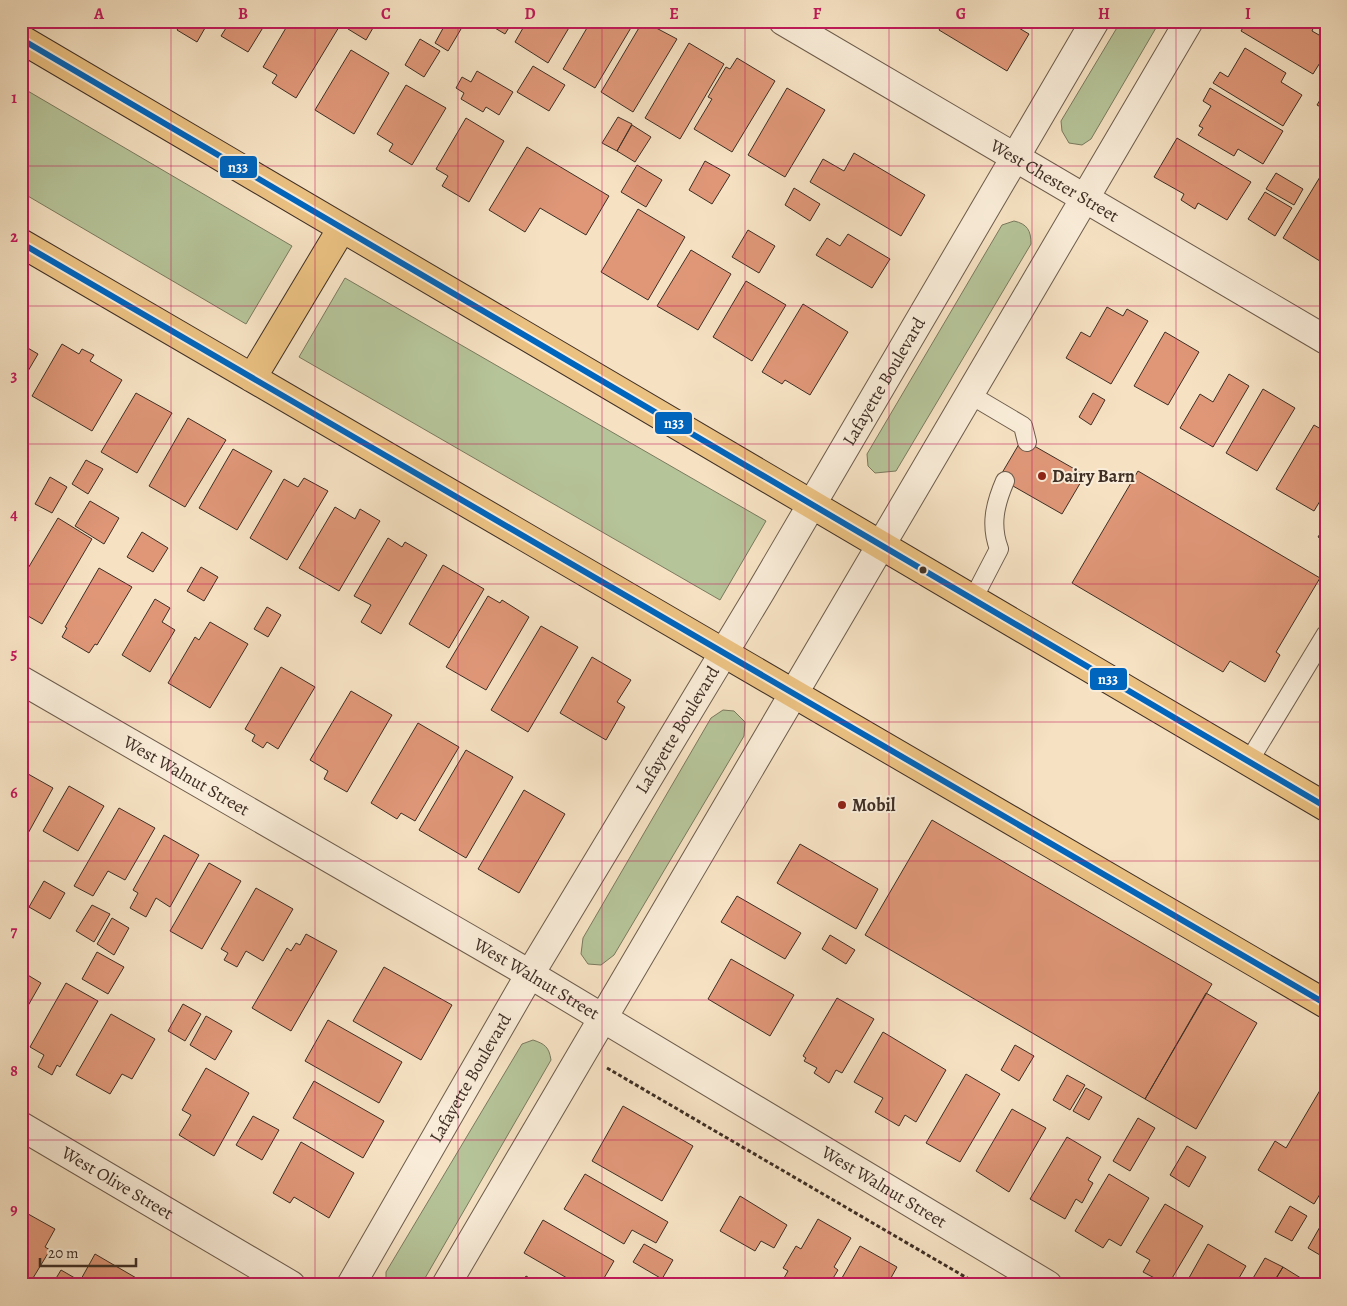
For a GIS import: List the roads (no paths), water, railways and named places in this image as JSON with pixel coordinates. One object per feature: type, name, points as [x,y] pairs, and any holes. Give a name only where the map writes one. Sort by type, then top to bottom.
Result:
[{"type":"highway","points":[[21,39],[1326,807]]},
{"type":"highway","points":[[252,378],[342,228]]},
{"type":"highway","points":[[21,244],[1326,1004]]},
{"type":"street","name":"West Chester Street","points":[[783,21],[1326,340]]},
{"type":"street","name":"Lafayette Boulevard","points":[[351,1285],[530,974],[724,653],[1095,21]]},
{"type":"street","points":[[446,1285],[614,1027],[793,694],[1189,21]]},
{"type":"street","name":"West Walnut Street","points":[[21,680],[530,974],[614,1027],[1048,1285]]},
{"type":"street","name":"West Olive Street","points":[[21,1126],[291,1285]]},
{"type":"lane","points":[[970,394],[1023,426],[1027,442]]},
{"type":"lane","points":[[972,599],[999,549],[994,535],[995,504],[1005,482]]},
{"type":"lane","points":[[1249,762],[1326,634]]},
{"type":"place","name":"Dairy Barn","points":[[1042,476]]},
{"type":"place","name":"Mobil","points":[[842,805]]}]
